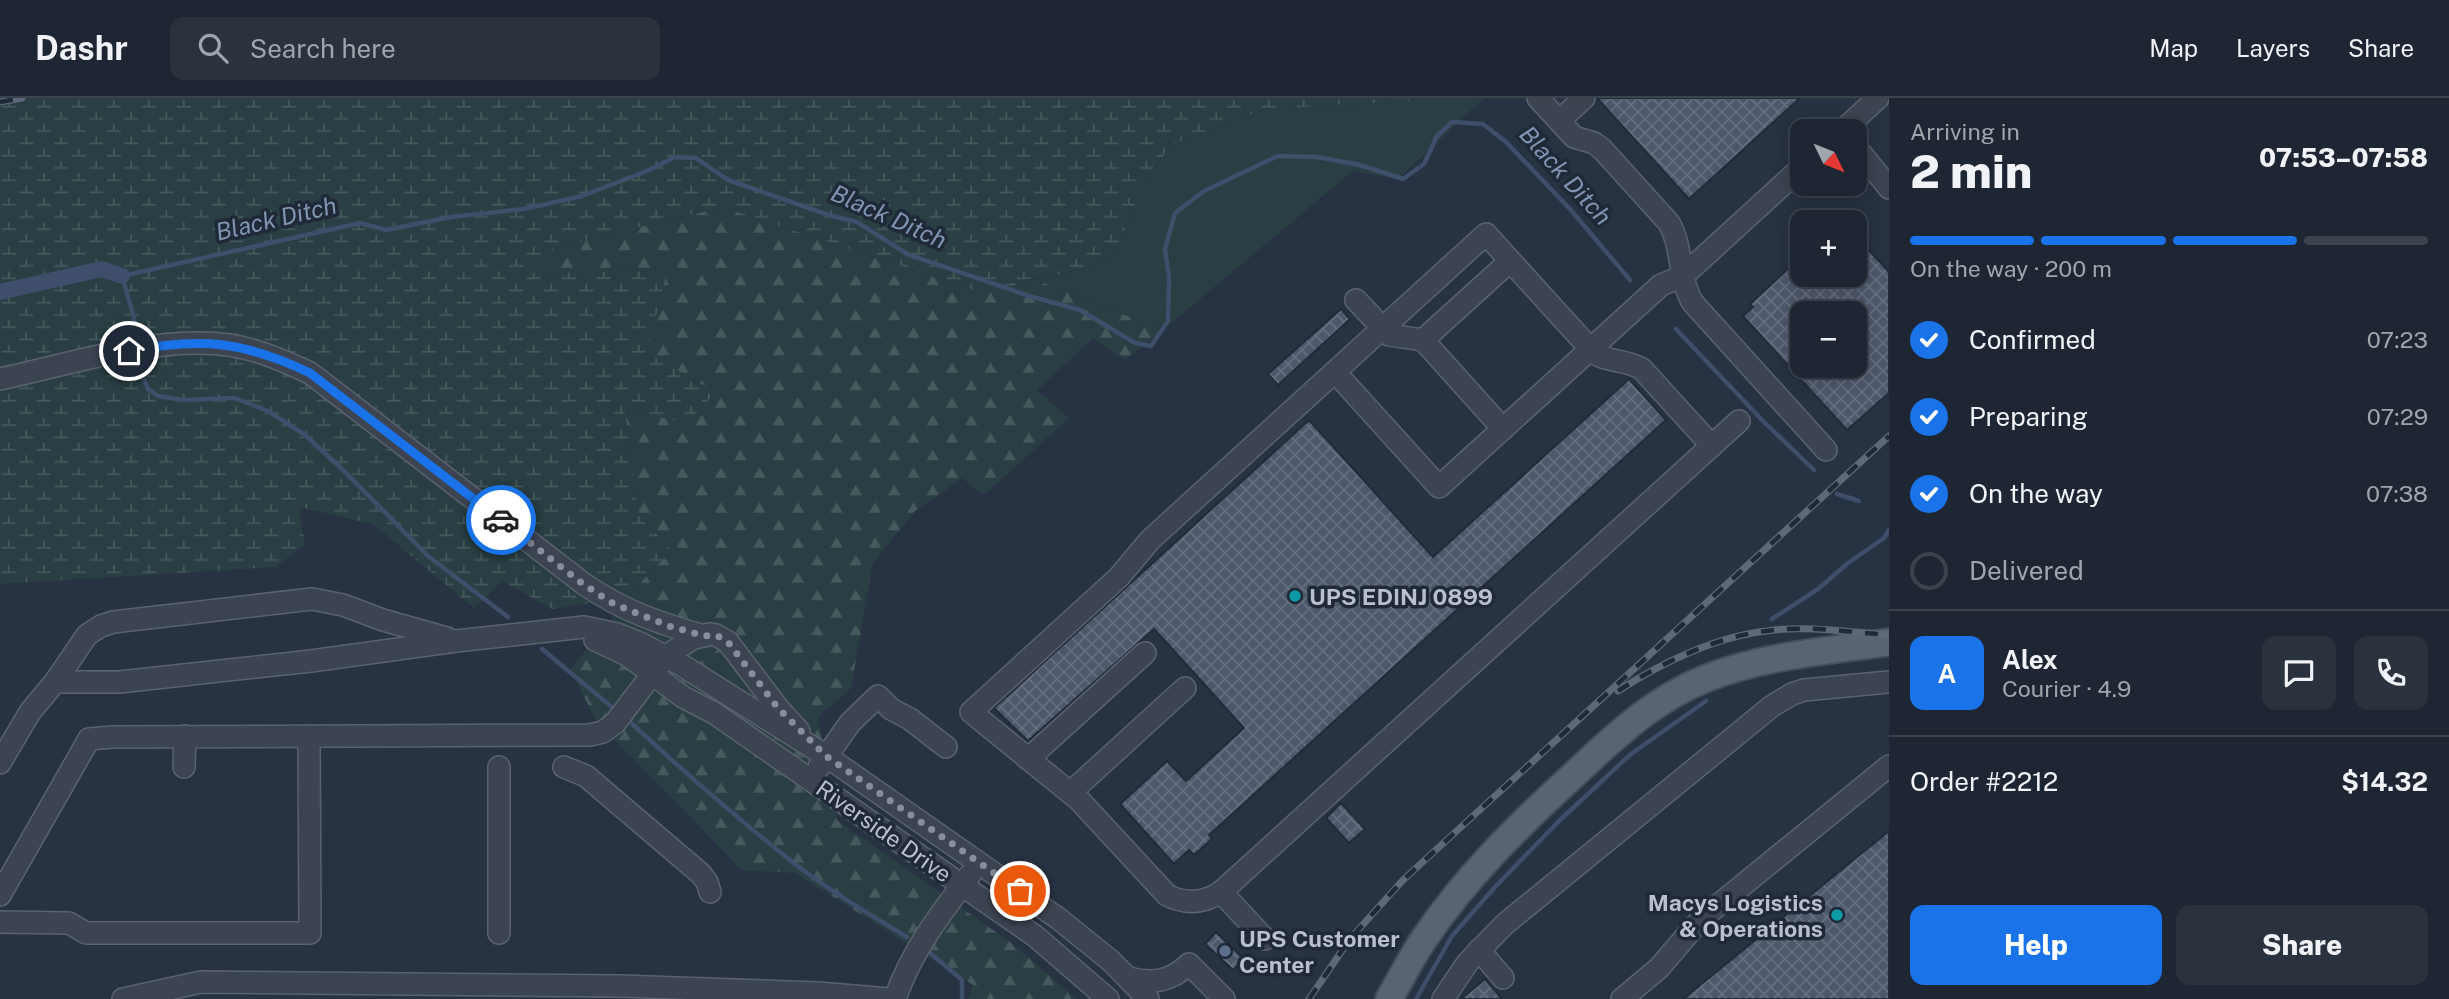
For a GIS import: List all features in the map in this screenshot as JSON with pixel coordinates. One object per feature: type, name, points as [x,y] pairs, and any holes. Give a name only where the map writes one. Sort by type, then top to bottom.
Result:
[{"type":"main road","points":[[1390,998],[1423,941],[1485,862],[1525,820],[1606,744],[1645,713],[1693,684],[1747,665],[1889,642]]},
{"type":"street","points":[[1538,98],[1574,136],[1602,149],[1669,223],[1675,236],[1690,299],[1695,307],[1826,450]]},
{"type":"street","points":[[1559,121],[1584,98]]},
{"type":"street","points":[[1855,119],[1878,98]]},
{"type":"street","points":[[1867,161],[1889,188]]},
{"type":"street","points":[[1335,372],[1439,487],[1661,285],[1683,276],[1790,178]]},
{"type":"street","points":[[1712,446],[1642,369],[1625,361],[1603,359],[1590,350],[1486,234],[1150,540],[1119,577],[971,712],[1070,792],[1167,895],[1179,901],[1191,902],[1210,898],[1222,892],[1712,446],[1739,421]]},
{"type":"street","points":[[1423,341],[1510,261]]},
{"type":"street","points":[[1356,300],[1382,329],[1394,337],[1423,341],[1503,429]]},
{"type":"street","points":[[0,379],[188,342],[230,345],[277,358],[310,373],[583,584],[614,604],[669,626],[704,636],[716,635],[728,642],[778,708],[826,756]]},
{"type":"street","points":[[0,763],[30,712],[55,682],[87,635],[113,622],[303,599],[334,602],[383,620],[456,641]]},
{"type":"street","name":"Riverside Drive","points":[[55,682],[134,680],[584,627],[606,631],[642,644],[675,661],[826,756],[1069,926],[1129,978],[1148,999]]},
{"type":"street","name":"Riverside Drive","points":[[557,631],[611,646],[683,697],[714,713],[1055,952],[1108,999]]},
{"type":"street","points":[[0,895],[89,739],[185,736],[590,735],[609,728],[653,674],[685,654],[704,636]]},
{"type":"street","points":[[1028,759],[1144,653]]},
{"type":"street","points":[[675,661],[692,691],[714,713]]},
{"type":"street","points":[[1443,999],[1479,950],[1521,910],[1782,699],[1818,688],[1889,682]]},
{"type":"street","points":[[1070,792],[1185,688]]},
{"type":"street","points":[[638,695],[658,689],[683,697]]},
{"type":"street","points":[[810,780],[850,723],[878,696],[891,709],[910,719],[946,747]]},
{"type":"street","points":[[184,768],[185,736]]},
{"type":"street","points":[[0,922],[69,923],[86,933],[310,933],[309,736]]},
{"type":"street","points":[[1622,999],[1659,968],[1700,920],[1889,766]]},
{"type":"street","points":[[499,767],[499,933]]},
{"type":"street","points":[[565,767],[586,776],[701,874],[710,892]]},
{"type":"street","points":[[895,999],[909,962],[920,944],[979,862]]},
{"type":"street","points":[[1222,892],[1265,939]]},
{"type":"street","points":[[1479,950],[1503,978]]},
{"type":"street","points":[[1129,978],[1155,982],[1181,971],[1182,958],[1224,999]]},
{"type":"street","points":[[123,999],[201,982],[620,986],[889,999]]},
{"type":"green space","points":[[0,98],[1417,98],[1414,101],[1265,109],[1171,145],[1143,185],[1114,256],[1093,267],[974,290],[723,207],[553,248],[531,273],[667,271],[647,353],[716,392],[687,424],[624,407],[639,515],[672,551],[629,597],[552,609],[502,581],[474,608],[373,524],[299,507],[305,544],[276,567],[0,584]]},
{"type":"green space","points":[[1417,98],[1484,98],[1398,179],[1353,171],[1163,330],[1034,279],[1093,267],[1114,256],[1143,185],[1171,145],[1265,109],[1414,101]]},
{"type":"green space","points":[[723,207],[973,290],[1034,279],[1163,330],[1125,360],[1093,338],[1037,390],[1069,418],[984,495],[962,478],[914,512],[873,563],[851,688],[818,717],[837,820],[1010,942],[1077,999],[968,999],[973,985],[795,873],[742,870],[597,722],[570,670],[648,574],[672,551],[639,515],[624,407],[687,424],[647,353],[666,271],[530,273],[553,248]]},
{"type":"building","points":[[1597,98],[1800,98],[1689,199]]},
{"type":"building","points":[[1867,248],[1889,272],[1889,393],[1847,430],[1800,378],[1867,378],[1867,301],[1790,301],[1790,368],[1743,316],[1753,307],[1750,304],[1790,267],[1790,287],[1867,287]]},
{"type":"building","points":[[1341,309],[1350,319],[1278,385],[1268,374]]},
{"type":"building","name":"UPS EDINJ 0899","points":[[1629,379],[1666,420],[1209,835],[1212,839],[1194,855],[1189,850],[1174,864],[1120,804],[1167,761],[1186,781],[1244,728],[1154,629],[1028,741],[994,708],[1309,420],[1433,557]]},
{"type":"building","points":[[1341,803],[1365,829],[1349,843],[1326,818]]},
{"type":"building","name":"Macys Logistics & Operations","points":[[1889,831],[1889,999],[1683,999]]},
{"type":"building","name":"UPS Customer Center","points":[[1216,932],[1244,959],[1233,970],[1205,944]]},
{"type":"building","points":[[1485,979],[1502,999],[1461,999]]},
{"type":"waterway","name":"Black Ditch","points":[[137,342],[134,318],[122,276],[360,223],[386,230],[451,217],[524,209],[582,196],[675,157],[696,158],[728,180],[857,222],[907,254],[1029,296],[1080,310],[1135,343],[1151,346],[1168,321],[1169,277],[1165,249],[1175,213],[1204,191],[1278,156],[1317,157],[1360,165],[1403,179],[1424,164],[1437,136],[1452,122],[1483,124],[1506,142],[1570,209],[1630,280]]},
{"type":"waterway","name":"Black Ditch","points":[[0,292],[102,269],[122,276]]},
{"type":"waterway","name":"Black Ditch","points":[[1676,329],[1762,420],[1814,470]]},
{"type":"waterway","points":[[139,354],[148,389],[158,396],[183,400],[234,398],[268,411],[305,435],[428,556],[508,617]]},
{"type":"waterway","name":"Black Ditch","points":[[1837,494],[1859,501]]},
{"type":"waterway","points":[[1772,619],[1818,589],[1848,563],[1884,538],[1889,530]]},
{"type":"waterway","points":[[542,649],[613,708]]},
{"type":"waterway","points":[[1416,999],[1452,936],[1560,820],[1631,754],[1706,701]]},
{"type":"waterway","points":[[629,721],[795,864],[907,937]]},
{"type":"waterway","points":[[929,952],[962,980],[962,999]]},
{"type":"railway","points":[[0,102],[22,98]]},
{"type":"railway","points":[[1309,999],[1350,939],[1403,880],[1889,436]]},
{"type":"railway","points":[[1618,691],[1689,653],[1747,634],[1796,629],[1889,635]]},
{"type":"way so far","points":[[501,520],[583,584],[614,604],[669,626],[704,636],[716,635],[728,642],[787,719],[826,756],[1020,891]]},
{"type":"place","name":"UPS EDINJ 0899","points":[[1295,596]]},
{"type":"place","name":"Macys Logistics & Operations","points":[[1837,915]]},
{"type":"place","name":"UPS Customer Center","points":[[1225,951]]},
{"type":"route","points":[[129,351],[188,342],[230,345],[277,358],[310,373],[501,520]]}]
